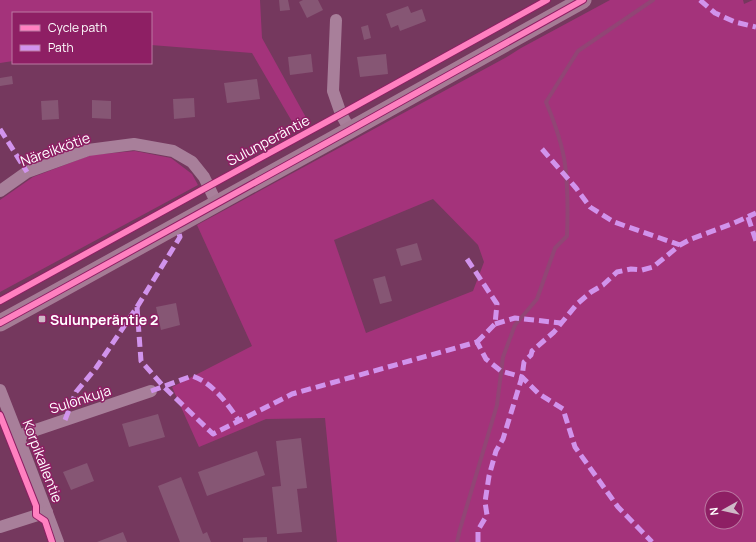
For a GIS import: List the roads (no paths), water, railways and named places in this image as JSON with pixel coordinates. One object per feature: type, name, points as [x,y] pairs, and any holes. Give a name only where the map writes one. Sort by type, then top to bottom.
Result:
[{"type":"street","points":[[0,323],[583,0]]},
{"type":"street","points":[[336,20],[332,92],[341,114],[350,130]]},
{"type":"street","name":"Näreikkötie","points":[[0,191],[27,172],[88,150],[134,144],[173,151],[192,162],[204,177],[217,204]]},
{"type":"street","name":"Korpikallentie","points":[[0,390],[58,542]]},
{"type":"street","name":"Sulonkuja","points":[[18,436],[151,391]]},
{"type":"street","points":[[0,527],[47,512]]},
{"type":"waterway","points":[[457,542],[497,405],[503,357],[515,325],[537,299],[555,248],[567,236],[568,200],[565,164],[562,148],[546,102],[578,51],[653,0]]},
{"type":"place","name":"Sulunperäntie 2","points":[[42,319]]}]
